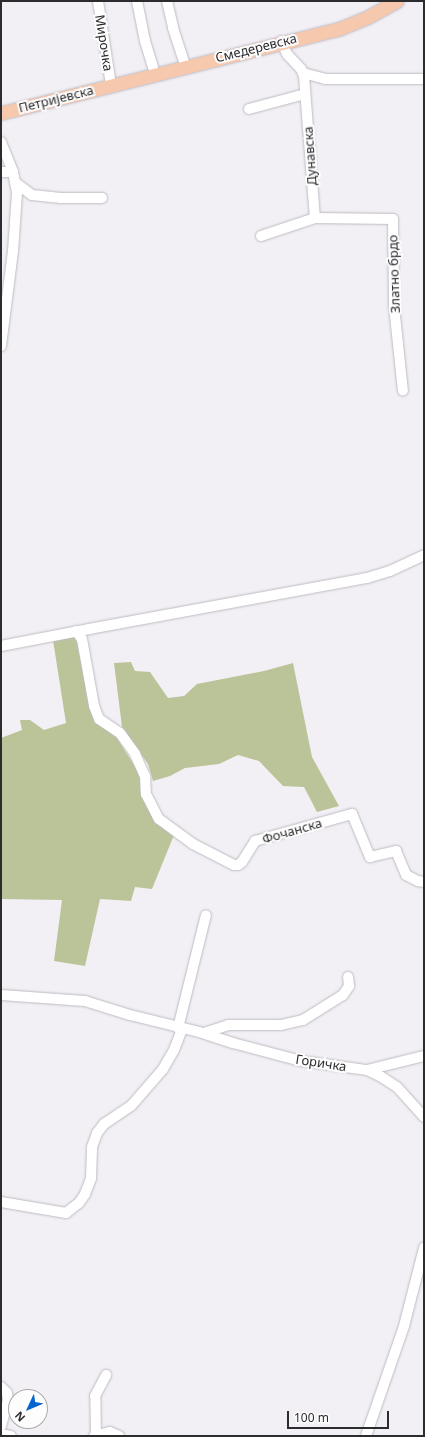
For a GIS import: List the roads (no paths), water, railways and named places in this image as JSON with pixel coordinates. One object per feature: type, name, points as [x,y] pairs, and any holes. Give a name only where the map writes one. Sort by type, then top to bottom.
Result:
[{"type":"main road","name":"Смедеревска","points":[[111,85],[341,28],[382,5],[397,1]]},
{"type":"main road","name":"Петријевска","points":[[1,112],[111,85]]},
{"type":"street","name":"Мирочка","points":[[98,1],[111,85]]},
{"type":"street","points":[[137,1],[145,41],[155,73]]},
{"type":"street","points":[[167,1],[173,28],[185,66]]},
{"type":"street","points":[[281,42],[287,54],[303,73],[325,79],[424,79]]},
{"type":"street","name":"Дунавска","points":[[303,73],[315,218]]},
{"type":"street","points":[[249,109],[305,94]]},
{"type":"street","points":[[1,142],[13,172],[18,192],[13,251],[1,346]]},
{"type":"street","points":[[1,172],[13,172]]},
{"type":"street","points":[[16,183],[32,195],[61,198],[102,198]]},
{"type":"street","name":"Златно брдо","points":[[260,236],[315,218],[393,219],[394,306],[403,391]]},
{"type":"street","points":[[1,646],[367,578],[386,572],[424,555]]},
{"type":"street","name":"Фочанска","points":[[76,631],[82,639],[94,706],[100,719],[120,733],[135,754],[145,776],[146,794],[159,819],[193,844],[234,865],[238,865],[242,862],[249,848],[255,841],[352,814],[370,857],[396,851],[406,875],[418,881],[424,882]]},
{"type":"street","points":[[1,1202],[66,1212],[78,1203],[89,1184],[92,1173],[92,1147],[99,1130],[131,1106],[163,1068],[174,1050],[206,915]]},
{"type":"street","name":"Горичка","points":[[204,1033],[228,1025],[281,1025],[303,1020],[326,1008],[343,995],[349,986],[348,977]]},
{"type":"street","name":"Горичка","points":[[1,996],[85,1001],[301,1061],[367,1070],[397,1087],[424,1117]]},
{"type":"street","points":[[367,1070],[424,1056]]},
{"type":"street","points":[[366,1436],[404,1326],[424,1248]]},
{"type":"street","points":[[106,1375],[95,1396],[95,1436],[110,1432],[119,1436]]},
{"type":"street","points":[[1,1387],[7,1393],[8,1400],[1,1426]]},
{"type":"street","points":[[1,1434],[11,1436]]}]
